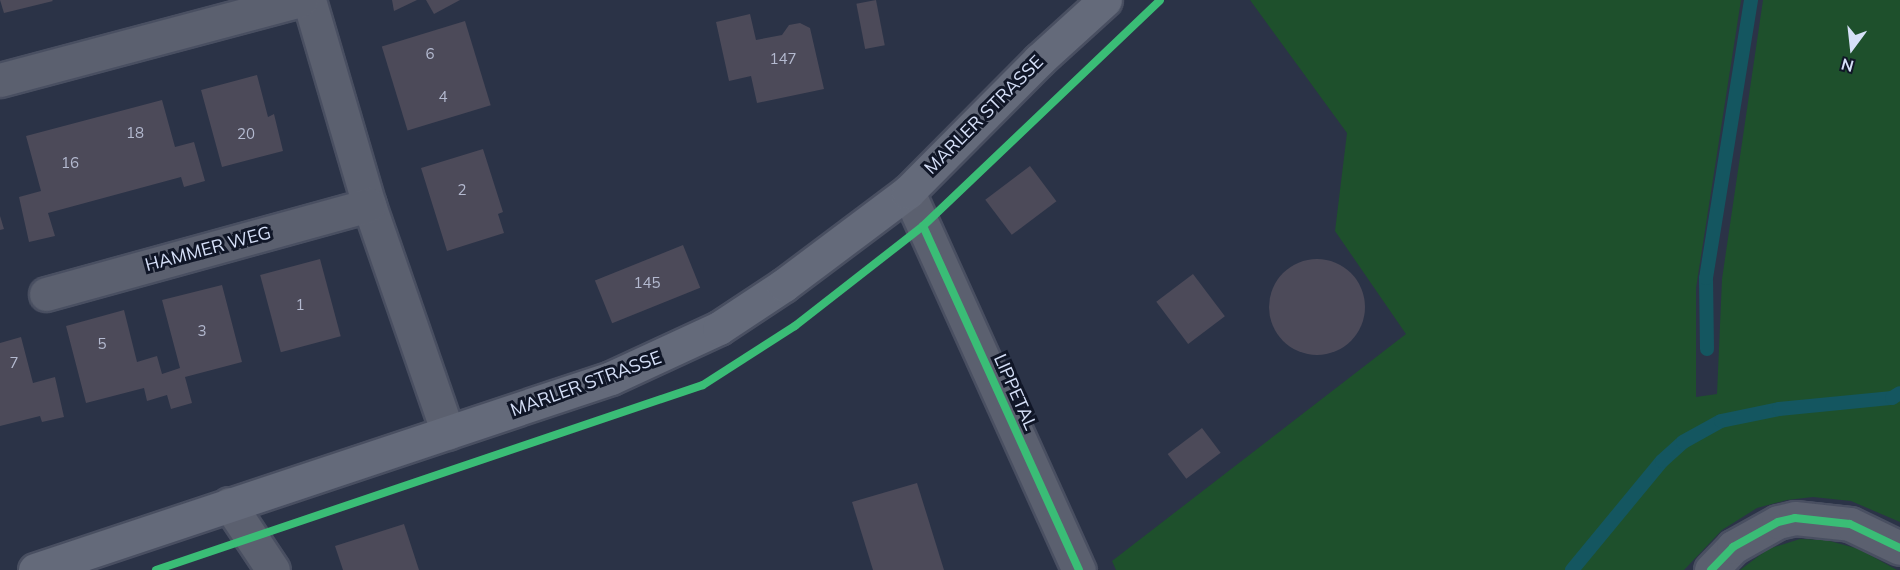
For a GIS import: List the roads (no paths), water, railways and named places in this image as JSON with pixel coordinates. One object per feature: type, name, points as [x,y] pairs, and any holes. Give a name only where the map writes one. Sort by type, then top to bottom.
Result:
[{"type":"main road","name":"MARLER STRASSE","points":[[35,570],[611,378],[687,344],[784,285],[908,192],[1039,60],[1105,0]]},
{"type":"street","points":[[0,80],[300,0]]},
{"type":"street","points":[[309,0],[369,205],[448,433]]},
{"type":"street","name":"LIPPETAL","points":[[908,192],[1079,570]]},
{"type":"street","name":"HAMMER WEG","points":[[46,294],[369,205]]},
{"type":"street","points":[[229,504],[273,570]]},
{"type":"street","points":[[1711,570],[1733,547],[1778,522],[1795,518],[1850,524],[1900,548]]},
{"type":"waterway","points":[[1707,349],[1706,278],[1751,0]]},
{"type":"waterway","points":[[1572,570],[1662,461],[1683,442],[1721,421],[1779,409],[1892,398],[1900,393]]}]
